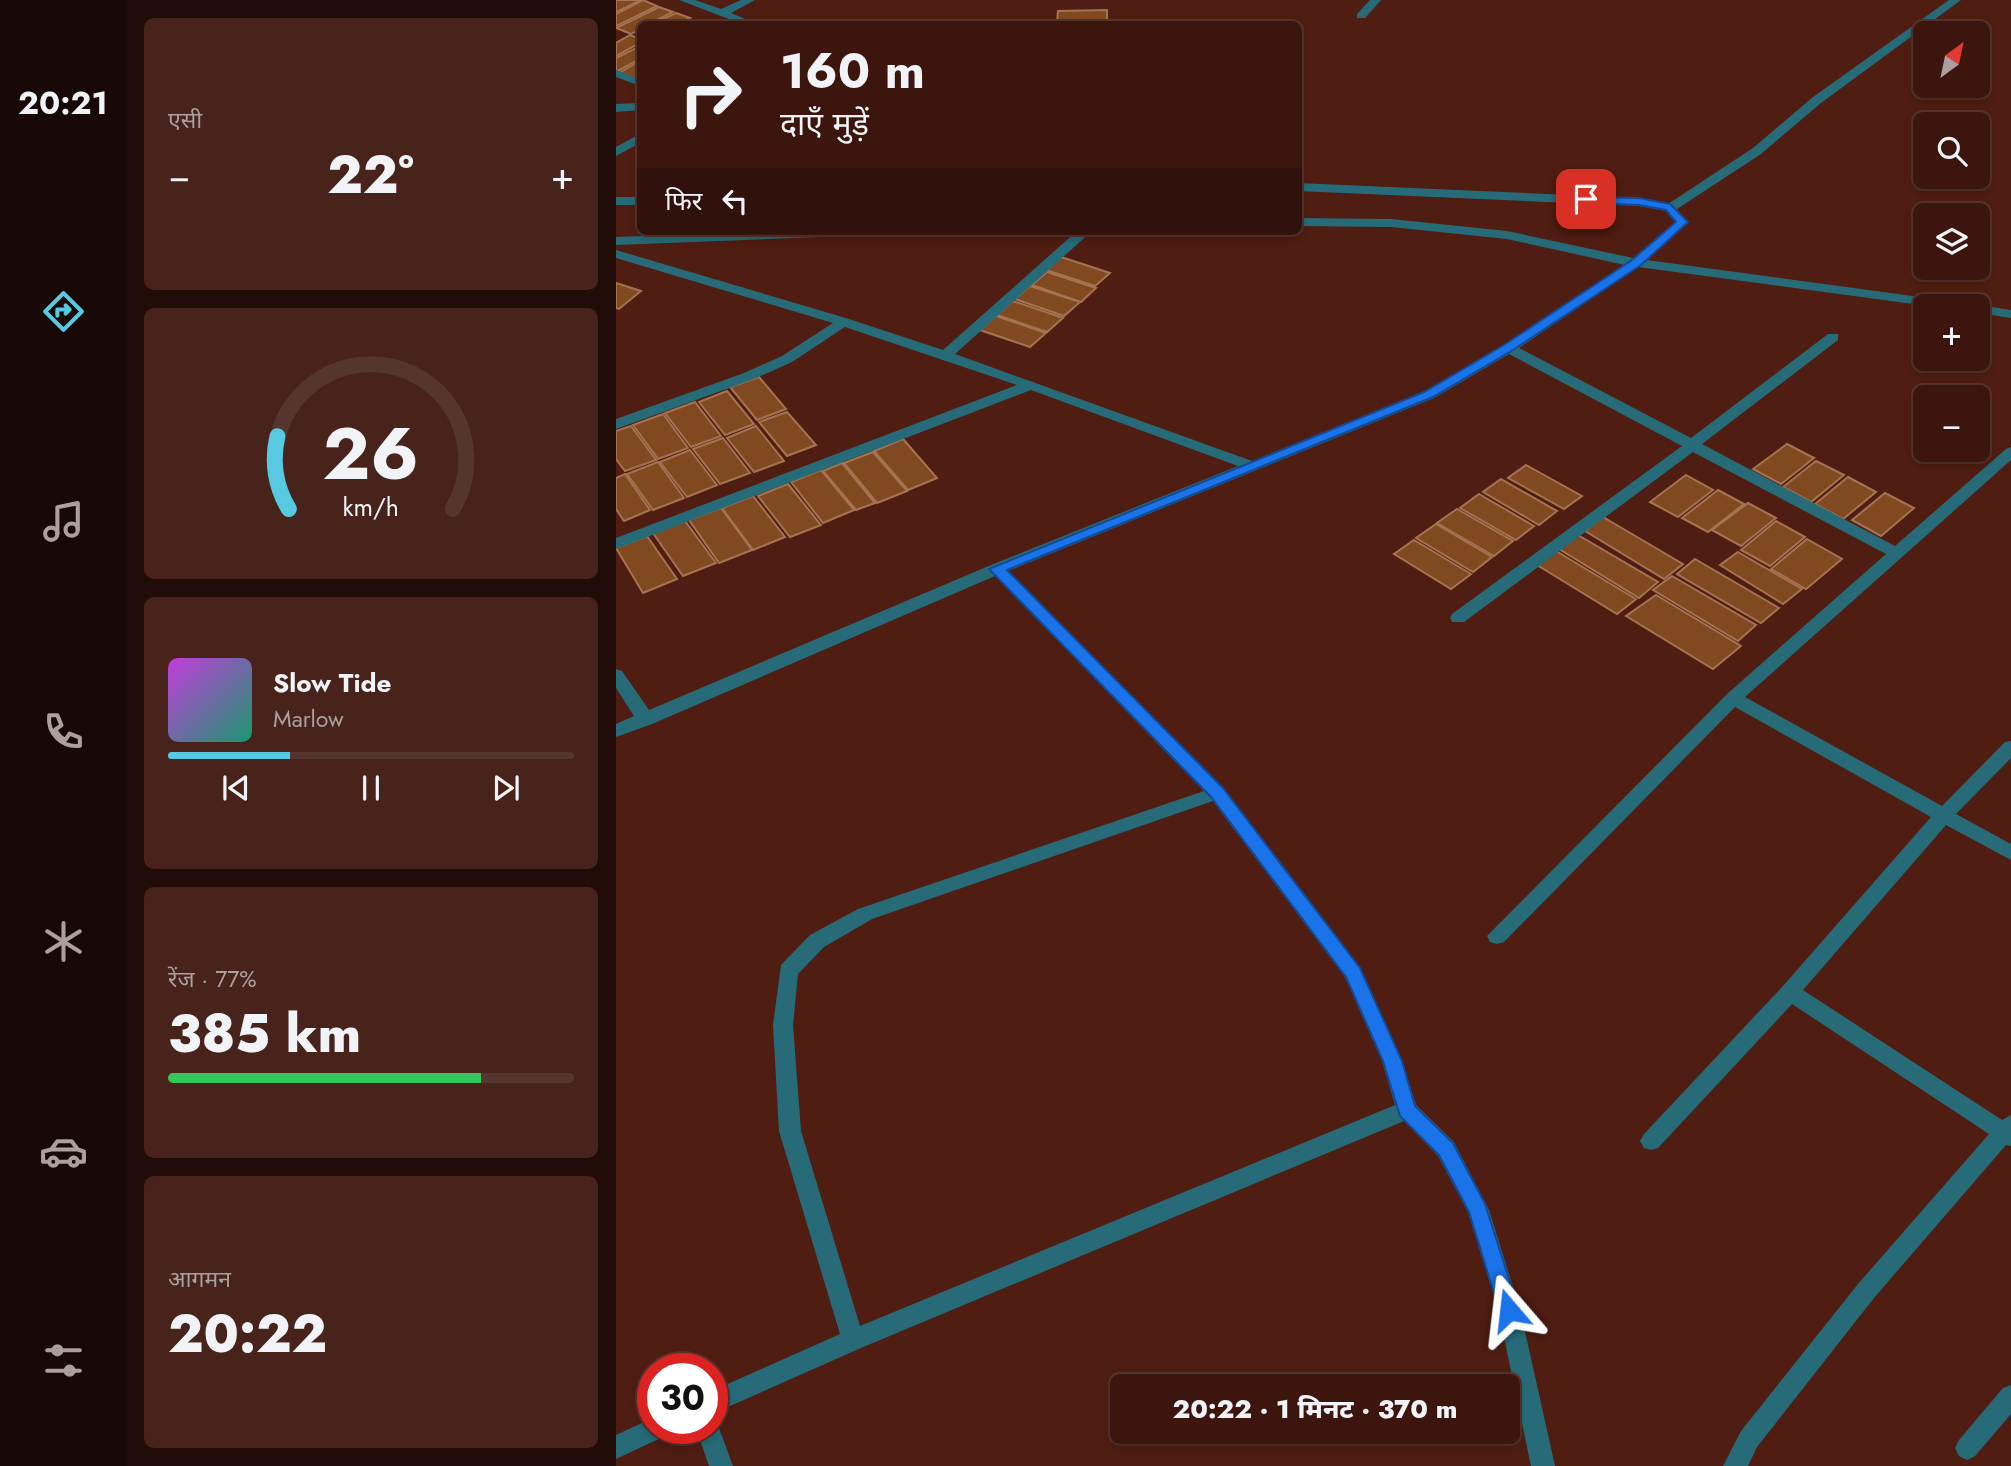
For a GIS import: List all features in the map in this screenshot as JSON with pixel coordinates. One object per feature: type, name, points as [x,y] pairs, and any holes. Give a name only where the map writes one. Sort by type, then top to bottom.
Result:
[{"type":"street","points":[[684,0],[743,21]]},
{"type":"street","points":[[722,13],[750,0]]},
{"type":"street","points":[[1361,16],[1376,0]]},
{"type":"street","points":[[1670,208],[1757,151],[1817,100],[1956,0]]},
{"type":"street","points":[[616,73],[637,82]]},
{"type":"street","points":[[616,108],[637,107]]},
{"type":"street","points":[[616,152],[637,140]]},
{"type":"street","points":[[616,731],[997,569],[1429,395],[1508,348],[1636,263],[1682,222],[1670,208],[1639,202],[1302,187]]},
{"type":"street","points":[[616,201],[637,201]]},
{"type":"street","points":[[1302,222],[1391,223],[1507,235],[1636,263],[1913,300]]},
{"type":"street","points":[[616,241],[765,235]]},
{"type":"street","points":[[946,355],[1081,235]]},
{"type":"street","points":[[616,254],[635,240]]},
{"type":"street","points":[[616,254],[946,355],[1251,466]]},
{"type":"street","points":[[1990,311],[2011,314]]},
{"type":"street","points":[[616,424],[787,359],[844,322]]},
{"type":"street","points":[[1458,618],[1833,337]]},
{"type":"street","points":[[1508,348],[1895,552]]},
{"type":"street","points":[[616,544],[1031,385]]},
{"type":"street","points":[[1497,936],[1733,698],[2011,452]]},
{"type":"street","points":[[997,569],[1217,793],[1353,973],[1392,1061],[1407,1111],[1446,1149],[1478,1210],[1509,1310],[1543,1466]]},
{"type":"street","points":[[616,675],[646,720]]},
{"type":"street","points":[[1733,698],[2011,853]]},
{"type":"street","points":[[1651,1141],[1790,992],[1943,816],[2011,747]]},
{"type":"street","points":[[853,1340],[790,1131],[783,1025],[788,971],[817,941],[865,914],[1217,793]]},
{"type":"street","points":[[1735,1466],[1749,1439],[1866,1291],[2009,1131],[1790,992]]},
{"type":"street","points":[[728,1396],[853,1340],[1407,1111]]},
{"type":"street","points":[[1967,1448],[2011,1396]]},
{"type":"street","points":[[616,1447],[637,1437]]},
{"type":"street","points":[[713,1444],[721,1466]]},
{"type":"building","points":[[616,0],[641,0],[616,12]]},
{"type":"building","points":[[643,0],[657,6],[616,26],[616,14]]},
{"type":"building","points":[[659,7],[673,12],[655,21],[637,21],[637,31],[631,34],[616,28]]},
{"type":"building","points":[[1107,10],[1107,21],[1057,21],[1058,11]]},
{"type":"building","points":[[676,13],[690,18],[684,21],[659,21]]},
{"type":"building","points":[[630,35],[637,38],[637,45],[616,56],[616,43]]},
{"type":"building","points":[[637,48],[637,61],[616,72],[616,58]]},
{"type":"building","points":[[637,63],[637,77],[634,79],[619,73]]},
{"type":"building","points":[[1061,257],[1110,273],[1095,286],[1046,270]]},
{"type":"building","points":[[1047,272],[1096,288],[1081,302],[1032,285]]},
{"type":"building","points":[[616,283],[641,291],[619,309],[616,308]]},
{"type":"building","points":[[1030,286],[1080,302],[1064,316],[1015,299]]},
{"type":"building","points":[[1013,301],[1063,318],[1047,332],[997,315]]},
{"type":"building","points":[[996,316],[1046,333],[1030,347],[980,330]]},
{"type":"building","points":[[759,377],[786,409],[757,420],[730,387]]},
{"type":"building","points":[[727,391],[754,424],[725,435],[699,402]]},
{"type":"building","points":[[695,402],[721,436],[691,447],[665,413]]},
{"type":"building","points":[[787,412],[816,445],[787,456],[759,422]]},
{"type":"building","points":[[663,414],[688,448],[658,459],[633,425]]},
{"type":"building","points":[[631,426],[656,460],[625,471],[616,459],[616,431]]},
{"type":"building","points":[[756,426],[784,461],[754,472],[727,438]]},
{"type":"building","points":[[723,438],[750,473],[720,484],[693,449]]},
{"type":"building","points":[[903,439],[937,478],[908,490],[874,451]]},
{"type":"building","points":[[1787,444],[1814,458],[1781,484],[1753,469]]},
{"type":"building","points":[[690,450],[717,485],[687,497],[660,462]]},
{"type":"building","points":[[873,452],[907,491],[877,503],[844,463]]},
{"type":"building","points":[[1816,461],[1844,475],[1811,502],[1783,487]]},
{"type":"building","points":[[658,462],[684,498],[653,510],[627,474]]},
{"type":"building","points":[[842,463],[875,503],[856,510],[823,471]]},
{"type":"building","points":[[1526,465],[1582,496],[1564,509],[1508,478]]},
{"type":"building","points":[[821,470],[854,510],[823,523],[791,482]]},
{"type":"building","points":[[625,474],[650,510],[624,521],[616,509],[616,478]]},
{"type":"building","points":[[1686,475],[1713,490],[1678,517],[1650,502]]},
{"type":"building","points":[[1848,477],[1876,492],[1843,519],[1815,504]]},
{"type":"building","points":[[1501,479],[1557,511],[1539,525],[1483,492]]},
{"type":"building","points":[[788,484],[821,525],[790,537],[758,496]]},
{"type":"building","points":[[1718,490],[1744,504],[1708,532],[1682,518]]},
{"type":"building","points":[[1885,493],[1914,508],[1881,536],[1852,520]]},
{"type":"building","points":[[1479,494],[1534,526],[1516,540],[1460,508]]},
{"type":"building","points":[[753,496],[785,537],[753,550],[722,508]]},
{"type":"building","points":[[1748,503],[1776,518],[1741,546],[1712,530]]},
{"type":"building","points":[[721,508],[752,550],[719,563],[689,520]]},
{"type":"building","points":[[1457,509],[1513,541],[1494,556],[1437,523]]},
{"type":"building","points":[[1603,517],[1683,564],[1664,579],[1585,531]]},
{"type":"building","points":[[685,521],[716,563],[683,576],[653,533]]},
{"type":"building","points":[[1776,521],[1805,537],[1770,566],[1741,550]]},
{"type":"building","points":[[1436,524],[1492,557],[1473,572],[1416,538]]},
{"type":"building","points":[[1578,535],[1658,582],[1639,598],[1559,549]]},
{"type":"building","points":[[647,536],[677,579],[643,593],[616,548]]},
{"type":"building","points":[[1807,539],[1842,559],[1806,589],[1771,569]]},
{"type":"building","points":[[1414,540],[1471,574],[1451,589],[1394,554]]},
{"type":"building","points":[[1556,551],[1636,599],[1617,614],[1537,565]]},
{"type":"building","points":[[1738,552],[1802,589],[1783,604],[1720,565]]},
{"type":"building","points":[[1695,559],[1779,608],[1761,623],[1677,574]]},
{"type":"building","points":[[1672,576],[1756,625],[1738,641],[1653,590]]},
{"type":"building","points":[[1656,595],[1741,646],[1713,669],[1626,616]]},
{"type":"route","points":[[1509,1310],[1478,1210],[1446,1149],[1407,1111],[1392,1061],[1353,973],[1217,793],[997,569],[1429,395],[1508,348],[1636,263],[1682,222],[1670,208],[1639,202],[1586,199]]}]
